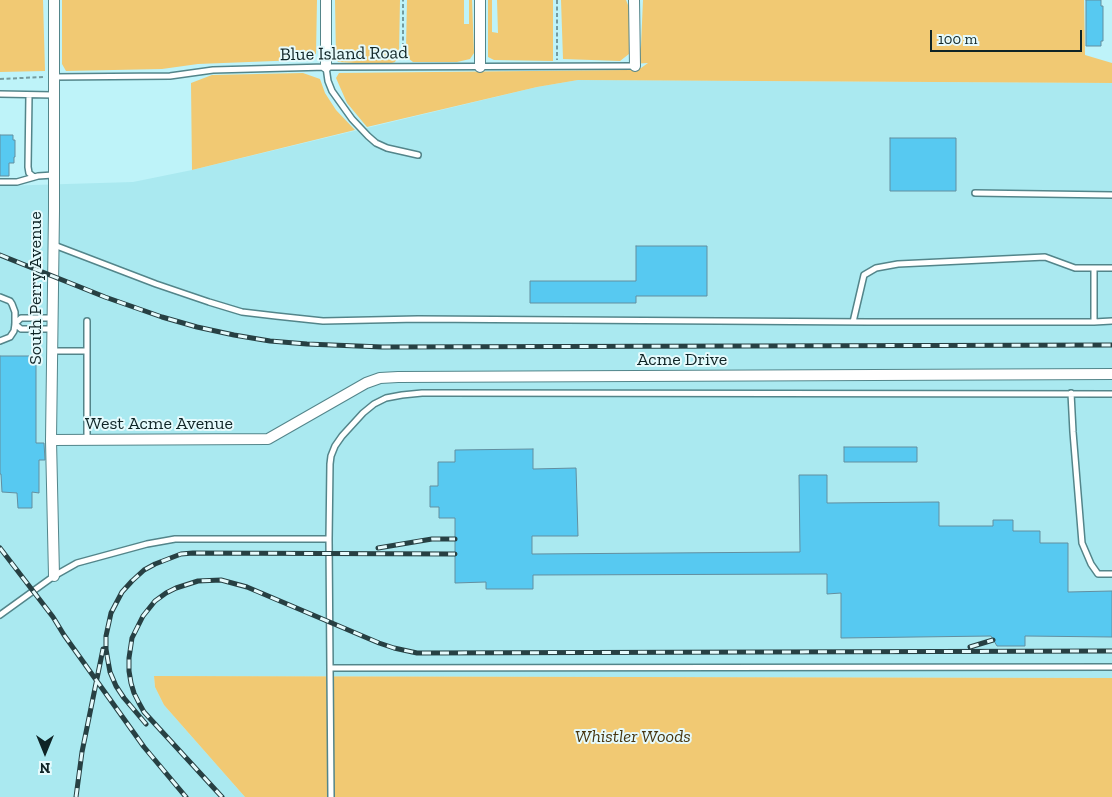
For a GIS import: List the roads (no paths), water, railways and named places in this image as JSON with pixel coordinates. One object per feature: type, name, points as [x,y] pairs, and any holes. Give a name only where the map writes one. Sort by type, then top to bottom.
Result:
[{"type":"street","name":"South Perry Avenue","points":[[54,0],[51,440],[54,576]]},
{"type":"street","points":[[326,0],[326,67]]},
{"type":"street","points":[[480,0],[480,67]]},
{"type":"street","points":[[634,0],[635,66]]},
{"type":"street","name":"Acme Drive","points":[[268,439],[366,383],[380,378],[1112,374]]},
{"type":"street","name":"West Acme Avenue","points":[[51,440],[268,439]]},
{"type":"lane","name":"Blue Island Road","points":[[53,77],[170,76],[213,70],[326,67],[635,66]]},
{"type":"lane","points":[[326,67],[332,91],[341,105],[368,136],[376,143],[387,148],[418,155]]},
{"type":"lane","points":[[0,94],[53,95]]},
{"type":"lane","points":[[29,95],[28,167],[29,173],[34,177]]},
{"type":"lane","points":[[0,182],[17,182],[34,177],[53,175]]},
{"type":"lane","points":[[975,194],[1112,195]]},
{"type":"lane","points":[[53,245],[156,284],[242,312],[323,321],[428,319],[853,322],[1112,321]]},
{"type":"lane","points":[[853,322],[864,276],[876,268],[898,264],[1045,257],[1075,268],[1112,268]]},
{"type":"lane","points":[[1094,268],[1094,322]]},
{"type":"lane","points":[[0,297],[10,301],[15,312],[14,331],[10,337],[0,341]]},
{"type":"lane","points":[[15,324],[21,318],[52,323]]},
{"type":"lane","points":[[87,321],[87,440]]},
{"type":"lane","points":[[15,324],[21,329],[52,323]]},
{"type":"lane","points":[[52,351],[87,351]]},
{"type":"lane","points":[[331,797],[330,464],[335,446],[342,436],[374,404],[386,398],[408,394],[444,393],[1112,394]]},
{"type":"lane","points":[[1071,394],[1082,543],[1091,564],[1098,574],[1112,574]]},
{"type":"lane","points":[[0,615],[54,576],[77,563],[147,544],[175,539],[329,539]]},
{"type":"lane","points":[[330,668],[1112,667]]},
{"type":"railway","points":[[0,255],[105,297],[162,317],[234,335],[270,341],[307,344],[382,347],[1112,345]]},
{"type":"railway","points":[[378,548],[432,539],[455,539]]},
{"type":"railway","points":[[0,548],[53,617],[144,747],[186,797]]},
{"type":"railway","points":[[146,724],[116,686],[110,672],[106,649],[106,636],[111,613],[122,592],[144,570],[181,554],[193,553],[455,554]]},
{"type":"railway","points":[[222,797],[144,712],[134,693],[129,671],[132,638],[143,616],[155,601],[166,593],[198,581],[221,580],[247,587],[379,643],[417,653],[1112,651]]},
{"type":"railway","points":[[970,647],[993,640]]},
{"type":"railway","points":[[76,797],[82,752],[103,649]]},
{"type":"park label","name":"Whistler Woods","points":[[633,737]]}]
